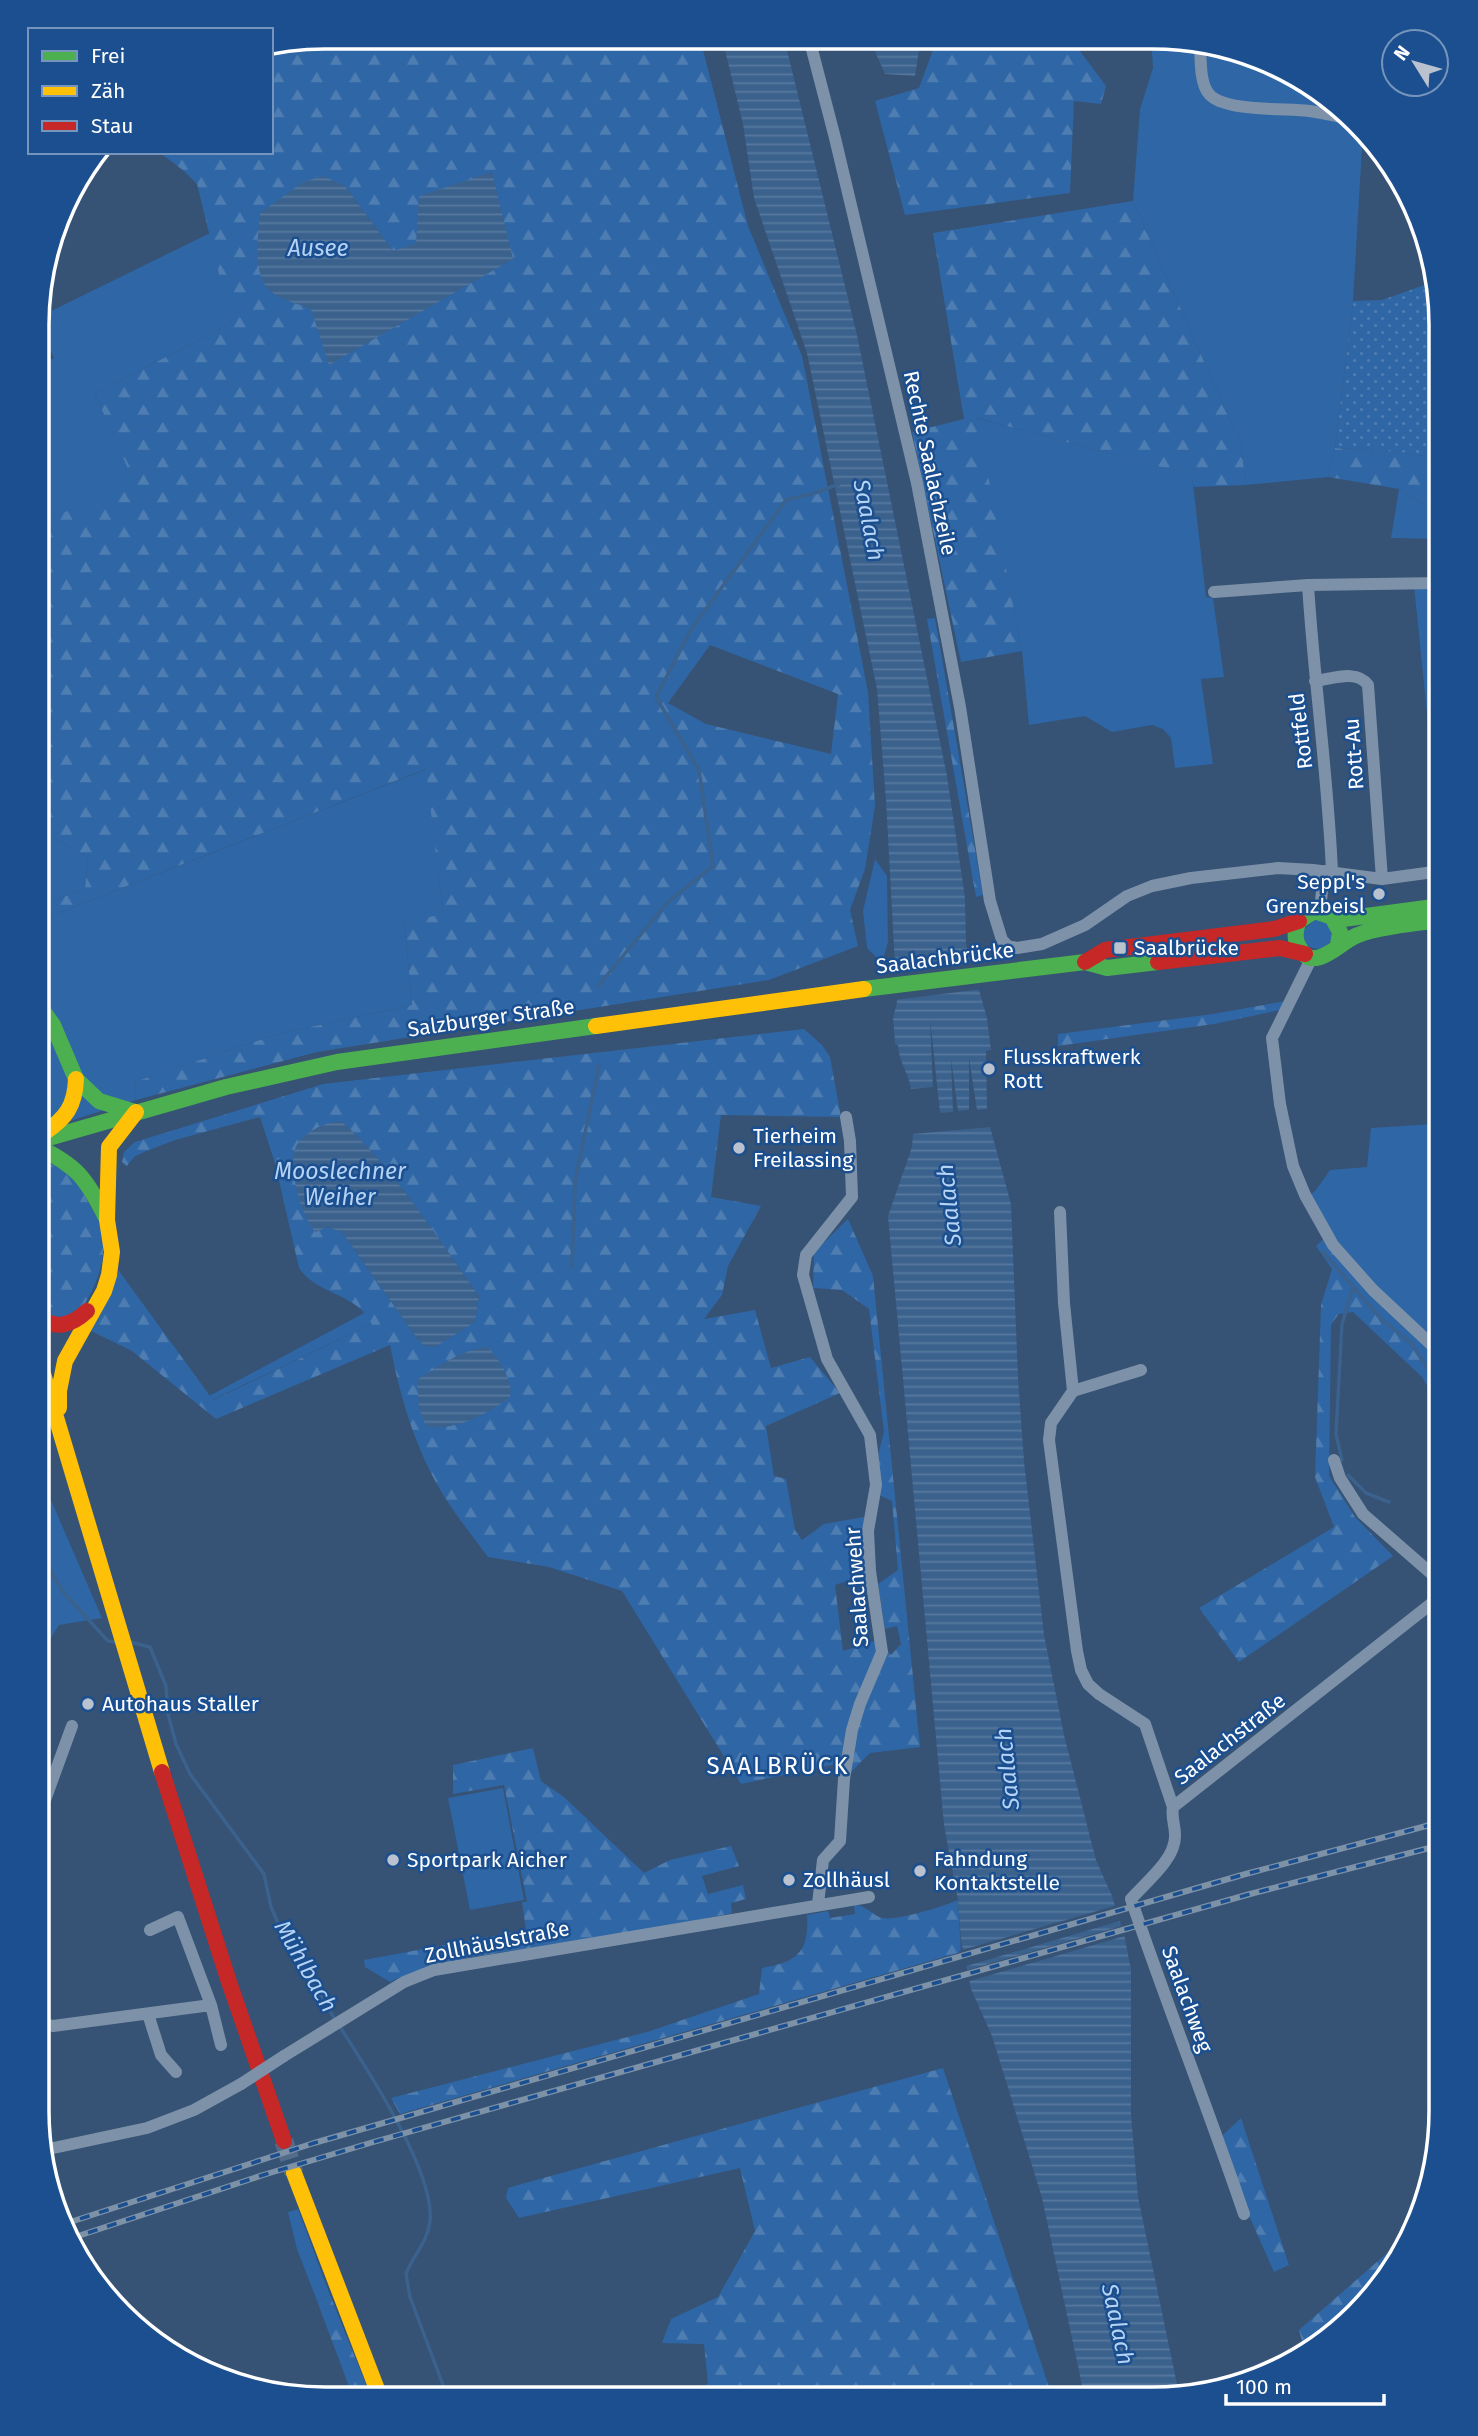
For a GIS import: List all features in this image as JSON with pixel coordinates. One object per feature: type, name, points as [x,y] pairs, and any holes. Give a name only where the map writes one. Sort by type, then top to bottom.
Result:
[{"type":"main road","points":[[1085,962],[1105,950],[1273,929],[1298,920],[1308,913],[1320,911],[1336,920],[1429,908]]},
{"type":"main road","points":[[1298,920],[1294,935],[1299,949],[1308,956]]},
{"type":"main road","points":[[1336,920],[1341,932],[1338,945]]},
{"type":"main road","points":[[1085,962],[1107,968],[1280,948],[1308,956],[1329,955],[1338,945],[1355,936],[1382,927],[1429,921]]},
{"type":"main road","name":"Saalachbrücke","points":[[855,990],[1085,962]]},
{"type":"main road","name":"Salzburger Straße","points":[[49,1136],[226,1087],[337,1062],[855,990]]},
{"type":"main road","points":[[49,1019],[76,1079],[88,1092],[99,1101],[136,1112],[109,1147],[107,1220],[111,1238],[111,1266],[100,1298],[65,1361],[59,1391],[57,1423]]},
{"type":"main road","points":[[49,1131],[67,1118],[76,1097],[76,1079]]},
{"type":"main road","points":[[49,1152],[60,1157],[86,1178],[107,1220]]},
{"type":"main road","points":[[49,1325],[67,1325],[78,1320],[100,1298]]},
{"type":"main road","points":[[49,1395],[128,1661],[221,1956],[284,2141]]},
{"type":"main road","points":[[49,1408],[57,1423]]},
{"type":"main road","points":[[295,2173],[376,2387]]},
{"type":"street","name":"Rechte Saalachzeile","points":[[812,49],[917,483],[960,707],[990,901],[1002,940],[1017,948],[1042,944],[1085,925],[1127,896],[1152,886],[1191,878],[1278,868],[1328,871],[1382,879],[1429,873]]},
{"type":"street","points":[[1201,53],[1203,80],[1209,94],[1219,101],[1234,106],[1310,111],[1333,116]]},
{"type":"street","points":[[1214,592],[1308,585],[1429,583]]},
{"type":"street","name":"Rottfeld","points":[[1308,585],[1314,681],[1329,811],[1328,871],[1320,911]]},
{"type":"street","name":"Rott-Au","points":[[1314,681],[1355,676],[1363,678],[1368,685],[1382,879]]},
{"type":"street","points":[[1308,956],[1272,1038],[1280,1104],[1293,1166],[1333,1245],[1373,1290],[1429,1342]]},
{"type":"street","name":"Saalachwehr","points":[[818,1905],[822,1860],[840,1841],[844,1779],[852,1730],[882,1652],[868,1531],[876,1485],[870,1435],[827,1359],[803,1275],[806,1255],[852,1197],[850,1141],[846,1117]]},
{"type":"street","points":[[1060,1212],[1065,1314],[1073,1391],[1141,1370]]},
{"type":"street","name":"Saalachstraße","points":[[1073,1391],[1051,1423],[1049,1440],[1081,1670],[1088,1684],[1099,1694],[1145,1724],[1173,1807],[1429,1604]]},
{"type":"street","points":[[1334,1460],[1340,1478],[1363,1514],[1429,1572]]},
{"type":"street","points":[[49,1789],[72,1726]]},
{"type":"street","name":"Saalachweg","points":[[1173,1807],[1171,1818],[1175,1836],[1170,1854],[1131,1899],[1161,1989],[1244,2214]]},
{"type":"street","name":"Zollhäuslstraße","points":[[51,2149],[147,2129],[194,2110],[241,2084],[404,1982],[433,1970],[869,1897]]},
{"type":"street","points":[[150,1930],[178,1917],[211,2005],[221,2045]]},
{"type":"street","points":[[49,2025],[211,2005]]},
{"type":"street","points":[[148,2014],[161,2055],[176,2072]]},
{"type":"green space","points":[[325,49],[703,49],[748,226],[802,356],[868,692],[875,806],[865,869],[850,910],[858,946],[769,980],[317,1052],[136,1100],[134,1082],[278,1034],[412,1005],[404,920],[443,915],[426,769],[49,917],[49,902],[85,889],[88,858],[49,835],[49,517],[136,487],[95,394],[231,323],[197,184],[162,154],[273,154],[273,54]],"holes":[[[345,186],[393,251],[416,244],[311,309],[272,293]],[[710,645],[838,694],[831,754],[706,724],[668,703]]]},
{"type":"green space","points":[[933,49],[1078,49],[1106,86],[1101,104],[1074,101],[1070,193],[905,215],[875,101],[919,88]]},
{"type":"green space","points":[[1152,49],[1207,54],[1259,70],[1291,86],[1321,106],[1362,145],[1353,301],[1335,448],[1328,477],[1246,485],[1241,445],[1133,201],[1140,109],[1153,68]]},
{"type":"green space","points":[[1133,201],[1241,445],[1246,485],[1194,487],[1191,475],[977,418],[1022,651],[961,662],[912,432],[964,419],[933,233]]},
{"type":"green space","points":[[210,233],[231,323],[95,394],[137,488],[49,518],[49,360],[54,358],[49,347],[50,312]]},
{"type":"green space","points":[[1426,284],[1429,325],[1429,457],[1401,452],[1335,448],[1353,301],[1382,300]]},
{"type":"green space","points":[[976,418],[1192,475],[1206,597],[1213,598],[1224,677],[1201,679],[1213,764],[1175,768],[1171,738],[1163,729],[1152,725],[1112,732],[1085,716],[1029,725],[1022,651]]},
{"type":"green space","points":[[1335,448],[1401,452],[1429,457],[1429,508],[1399,489],[1328,477]]},
{"type":"green space","points":[[1399,489],[1429,508],[1429,539],[1391,538]]},
{"type":"green space","points":[[1414,586],[1429,586],[1429,733]]},
{"type":"green space","points":[[935,618],[983,895],[976,897],[927,619]]},
{"type":"green space","points":[[427,769],[443,916],[404,920],[412,1005],[278,1034],[134,1082],[136,1100],[49,1128],[49,917]]},
{"type":"green space","points":[[49,835],[88,858],[85,889],[49,902]]},
{"type":"green space","points":[[875,859],[887,876],[888,942],[882,963],[867,948],[863,911]]},
{"type":"green space","points":[[1316,919],[1330,925],[1332,940],[1320,948],[1306,945],[1302,931]]},
{"type":"green space","points":[[1286,1001],[1280,1010],[1214,1024],[1058,1046],[1058,1034],[1213,1014]]},
{"type":"green space","points":[[804,1029],[822,1045],[830,1057],[841,1117],[721,1115],[711,1197],[761,1206],[728,1266],[722,1295],[704,1319],[755,1310],[771,1368],[810,1357],[840,1393],[766,1426],[774,1476],[786,1479],[795,1530],[802,1540],[824,1524],[864,1517],[866,1574],[835,1585],[843,1651],[878,1640],[891,1655],[901,1644],[897,1626],[885,1629],[878,1584],[898,1570],[892,1501],[869,1490],[884,1432],[869,1309],[842,1290],[813,1288],[814,1252],[848,1219],[873,1276],[920,1747],[870,1753],[844,1779],[846,1762],[741,1784],[622,1591],[549,1567],[488,1557],[449,1504],[425,1461],[404,1404],[390,1345],[216,1419],[132,1351],[89,1330],[119,1271],[213,1400],[372,1324],[357,1306],[316,1284],[299,1268],[275,1163],[260,1117],[175,1140],[134,1157],[127,1166],[122,1162],[124,1152],[135,1142],[323,1084]],"holes":[[[341,1121],[361,1140],[415,1205],[479,1296],[475,1322],[419,1341],[342,1232],[327,1227],[321,1229]]]},
{"type":"green space","points":[[1429,1124],[1429,1351],[1304,1201],[1316,1190],[1330,1170],[1367,1167],[1371,1128]]},
{"type":"green space","points":[[58,1161],[76,1178],[100,1225],[103,1237],[100,1271],[91,1293],[79,1313],[56,1318],[49,1315],[49,1165]]},
{"type":"green space","points":[[1326,1237],[1423,1341],[1429,1349],[1429,1389],[1422,1377],[1353,1312],[1339,1314],[1331,1324],[1329,1476],[1355,1517],[1393,1556],[1239,1662],[1199,1608],[1334,1527],[1315,1477],[1321,1305],[1332,1269],[1316,1246]]},
{"type":"green space","points":[[366,1312],[372,1324],[212,1400],[209,1396]]},
{"type":"green space","points":[[49,1495],[102,1618],[59,1625],[49,1641]]},
{"type":"green space","points":[[533,1748],[541,1781],[564,1797],[644,1873],[670,1860],[731,1846],[739,1866],[702,1876],[708,1894],[743,1885],[746,1899],[731,1903],[732,1913],[670,1926],[466,1958],[390,1982],[365,1967],[364,1960],[526,1930],[522,1902],[527,1902],[504,1785],[453,1794],[453,1765]]},
{"type":"green space","points":[[503,1788],[524,1900],[470,1910],[448,1798]]},
{"type":"green space","points":[[958,1900],[961,1952],[400,2114],[391,2098],[647,2032],[759,1994],[762,1968],[784,1962],[799,1953],[806,1938],[807,1915],[828,1911],[830,1918],[855,1914],[854,1905],[862,1906],[879,1917],[889,1918]]},
{"type":"green space","points":[[943,2068],[1049,2387],[698,2387],[708,2384],[704,2344],[662,2343],[671,2319],[718,2297],[755,2231],[740,2168],[519,2218],[506,2198],[508,2188]]},
{"type":"green space","points":[[1241,2118],[1289,2265],[1274,2272],[1247,2211],[1221,2137]]},
{"type":"green space","points":[[298,2209],[330,2295],[317,2301],[297,2249],[288,2212]]},
{"type":"green space","points":[[1392,2248],[1361,2293],[1335,2319],[1302,2342],[1299,2330]]},
{"type":"green space","points":[[330,2295],[367,2387],[349,2387],[317,2301]]},
{"type":"water","name":"Saalach","points":[[725,49],[787,49],[857,335],[947,776],[965,898],[966,944],[987,1018],[991,1050],[986,1051],[987,1109],[977,1110],[969,1058],[969,1110],[958,1111],[951,1059],[953,1112],[940,1113],[930,1019],[933,1087],[911,1089],[898,1045],[895,1044],[893,1017],[897,1003],[877,689],[807,353],[754,198],[743,124]]},
{"type":"water","points":[[874,49],[919,49],[915,76],[885,74]]},
{"type":"water","name":"Ausee","points":[[492,172],[513,259],[329,365],[311,309],[274,294],[262,279],[258,257],[260,213],[303,182],[323,176],[345,186],[393,251],[416,243],[419,196]]},
{"type":"water","name":"Mooslechner Weiher","points":[[341,1121],[380,1161],[479,1296],[475,1322],[435,1347],[427,1347],[419,1341],[342,1232],[327,1227],[316,1232],[305,1215],[296,1189],[294,1151],[298,1143],[312,1130]]},
{"type":"water","name":"Saalach","points":[[990,1127],[1011,1204],[1024,1461],[1044,1635],[1064,1735],[1096,1860],[1112,1896],[1131,1969],[1131,2115],[1138,2197],[1177,2386],[1082,2387],[1042,2198],[992,2036],[971,1989],[944,1825],[888,1216],[912,1147],[913,1134]]},
{"type":"water","points":[[487,1347],[507,1377],[510,1397],[492,1410],[459,1424],[426,1426],[419,1409],[417,1380],[459,1355]]},
{"type":"pier","points":[[974,959],[982,989],[893,1000],[892,969]]},
{"type":"pier","points":[[1118,1905],[1123,1920],[963,1967],[959,1951]]},
{"type":"pier","points":[[1125,1925],[1128,1935],[966,1982],[964,1971]]},
{"type":"waterway","name":"Saalach","points":[[815,493],[839,484]]},
{"type":"waterway","points":[[598,986],[667,903],[713,866],[699,770],[656,697],[692,628],[786,500],[811,494]]},
{"type":"waterway","points":[[572,1267],[575,1182],[599,1065]]},
{"type":"waterway","name":"Mühlbach","points":[[1323,1252],[1382,1320],[1411,1343],[1429,1371]]},
{"type":"waterway","points":[[1342,1460],[1336,1434],[1342,1324],[1353,1287]]},
{"type":"waterway","points":[[1348,1475],[1366,1493],[1389,1502]]},
{"type":"waterway","name":"Mühlbach","points":[[49,1569],[64,1593],[108,1641],[116,1642]]},
{"type":"waterway","name":"Mühlbach","points":[[130,1642],[150,1647],[166,1686],[168,1714],[176,1744],[190,1774],[264,1874],[271,1907],[281,1930],[336,2021]]},
{"type":"waterway","name":"Mühlbach","points":[[340,2027],[397,2121],[422,2176],[429,2200],[429,2229],[406,2274],[410,2297],[444,2387]]},
{"type":"tunnel","points":[[284,2141],[294,2173]]},
{"type":"railway","points":[[72,2221],[314,2143],[1242,1875],[1429,1825]]},
{"type":"railway","points":[[79,2236],[370,2143],[1250,1894],[1429,1848]]},
{"type":"traffic: fast","points":[[1336,920],[1429,908]]},
{"type":"traffic: fast","points":[[1338,945],[1340,932],[1332,917],[1314,911],[1299,921],[1297,944],[1310,958],[1324,956],[1365,933],[1429,922]]},
{"type":"traffic: fast","points":[[864,989],[1085,962],[1107,968],[1158,962]]},
{"type":"traffic: fast","points":[[49,1019],[76,1079],[99,1101],[135,1112]]},
{"type":"traffic: fast","points":[[49,1138],[226,1087],[337,1062],[596,1026]]},
{"type":"traffic: fast","points":[[49,1153],[79,1174],[105,1216]]},
{"type":"traffic: slow","points":[[596,1026],[864,989]]},
{"type":"traffic: slow","points":[[49,1129],[68,1110],[74,1097],[76,1079]]},
{"type":"traffic: slow","points":[[59,1408],[59,1391],[65,1361],[104,1291],[109,1275],[112,1252],[107,1220],[109,1147],[136,1112]]},
{"type":"traffic: slow","points":[[49,1394],[162,1772]]},
{"type":"traffic: slow","points":[[294,2173],[376,2387]]},
{"type":"traffic: jam","points":[[1085,962],[1105,950],[1274,929],[1299,921]]},
{"type":"traffic: jam","points":[[1158,962],[1280,948],[1305,954]]},
{"type":"traffic: jam","points":[[49,1323],[69,1323],[87,1311]]},
{"type":"traffic: jam","points":[[162,1772],[229,1982],[284,2141]]},
{"type":"place","name":"Seppl's Grenzbeisl","points":[[1379,894]]},
{"type":"place","name":"Saalbrücke","points":[[1120,948]]},
{"type":"place","name":"Flusskraftwerk Rott","points":[[989,1069]]},
{"type":"place","name":"Tierheim Freilassing","points":[[739,1148]]},
{"type":"place","name":"Autohaus Staller","points":[[88,1704]]},
{"type":"place","name":"Sportpark Aicher","points":[[393,1860]]},
{"type":"place","name":"Fahndung Kontaktstelle","points":[[920,1871]]},
{"type":"place","name":"Zollhäusl","points":[[789,1880]]},
{"type":"district","name":"SAALBRÜCK","points":[[778,1766]]}]
